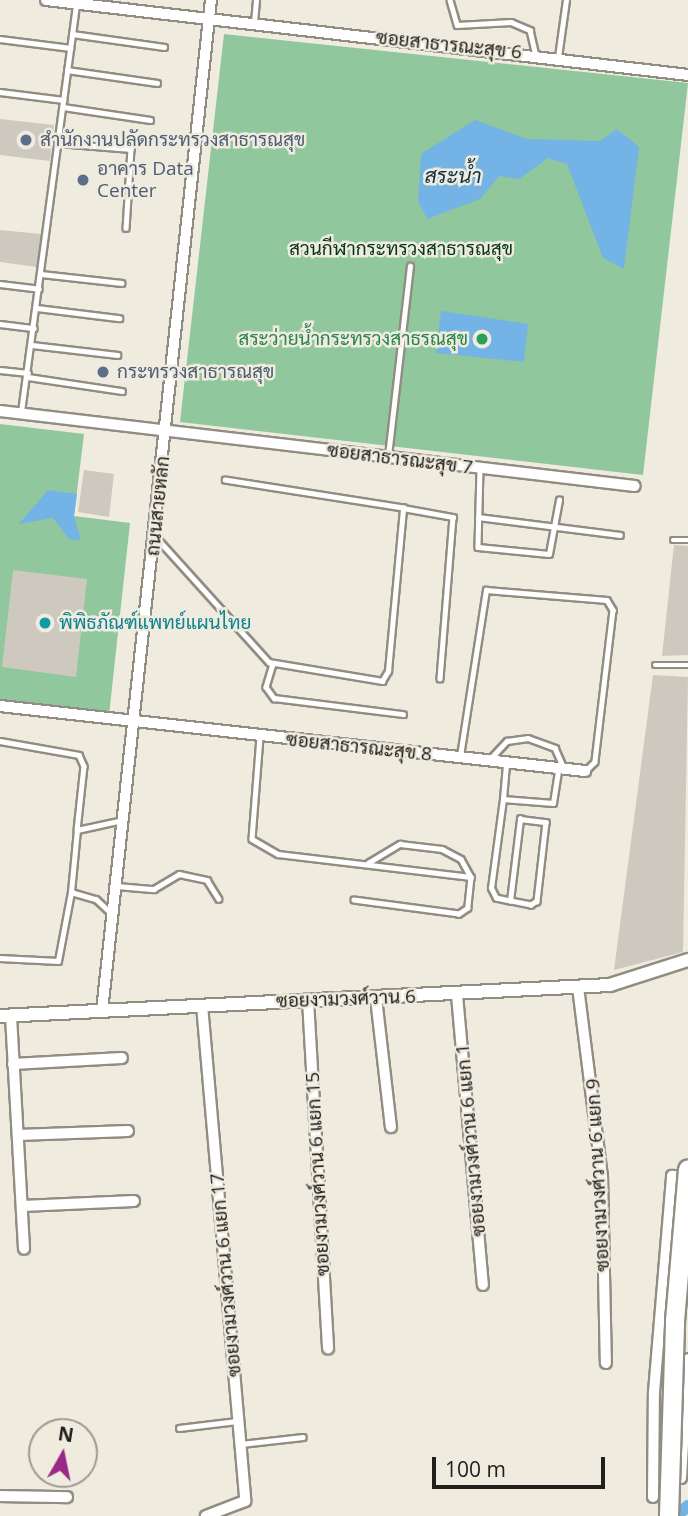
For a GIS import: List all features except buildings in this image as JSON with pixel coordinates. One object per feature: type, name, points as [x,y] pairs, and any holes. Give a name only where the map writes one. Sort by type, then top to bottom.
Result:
[{"type":"highway","points":[[669,1516],[675,1309],[688,1170]]},
{"type":"street","name":"ซอยสาธารณะสุข 6","points":[[46,0],[558,57],[688,75]]},
{"type":"street","name":"ถนนสายหลัก","points":[[102,1011],[211,0]]},
{"type":"street","name":"ซอยสาธารณะสุข 7","points":[[0,411],[635,486]]},
{"type":"street","name":"ซอยสาธารณะสุข 8","points":[[0,706],[585,771]]},
{"type":"street","name":"ซอยงามวงศ์วาน 6","points":[[5,1016],[578,987],[627,982],[688,960]]},
{"type":"street","name":"ซอยงามวงศ์วาน 6 แยก 9","points":[[578,987],[600,1153],[606,1363]]},
{"type":"street","name":"ซอยงามวงศ์วาน 6 แยก 1","points":[[457,995],[483,1285]]},
{"type":"street","points":[[376,998],[391,1127]]},
{"type":"street","name":"ซอยงามวงศ์วาน 6 แยก 15","points":[[308,1000],[328,1348]]},
{"type":"street","name":"ซอยงามวงศ์วาน 6 แยก 17","points":[[202,1005],[245,1502],[206,1516]]},
{"type":"street","points":[[5,1016],[13,1064],[24,1250]]},
{"type":"street","points":[[13,1064],[122,1058]]},
{"type":"street","points":[[18,1135],[128,1131]]},
{"type":"street","points":[[653,1497],[654,1392],[672,1176],[688,1176]]},
{"type":"street","points":[[22,1206],[134,1201]]},
{"type":"street","points":[[681,1478],[688,1359]]},
{"type":"street","points":[[0,1496],[67,1496]]},
{"type":"lane","points":[[254,23],[256,0]]},
{"type":"lane","points":[[450,0],[457,25],[511,22],[530,30],[536,55]]},
{"type":"lane","points":[[558,57],[566,0]]},
{"type":"lane","points":[[21,414],[76,3]]},
{"type":"lane","points":[[72,34],[164,47]]},
{"type":"lane","points":[[0,39],[70,48]]},
{"type":"lane","points":[[67,70],[157,83]]},
{"type":"lane","points":[[0,92],[64,100]]},
{"type":"lane","points":[[63,107],[150,120]]},
{"type":"lane","points":[[58,143],[131,149],[126,228]]},
{"type":"lane","points":[[388,458],[410,266]]},
{"type":"lane","points":[[41,274],[121,283]]},
{"type":"lane","points":[[0,284],[39,289]]},
{"type":"lane","points":[[37,308],[119,317]]},
{"type":"lane","points":[[0,324],[34,328]]},
{"type":"lane","points":[[32,345],[117,355]]},
{"type":"lane","points":[[0,370],[122,391]]},
{"type":"lane","points":[[480,468],[475,545],[498,551],[549,554],[559,500]]},
{"type":"lane","points":[[225,480],[453,517],[440,678]]},
{"type":"lane","points":[[155,537],[273,664],[386,677],[403,508]]},
{"type":"lane","points":[[478,517],[620,535]]},
{"type":"lane","points":[[673,540],[688,540]]},
{"type":"lane","points":[[460,757],[481,595],[495,589],[607,600],[613,610],[595,762],[585,771]]},
{"type":"lane","points":[[273,664],[266,687],[274,698],[403,714]]},
{"type":"lane","points":[[655,665],[688,665]]},
{"type":"lane","points":[[260,737],[251,839],[271,853],[471,877]]},
{"type":"lane","points":[[488,761],[507,741],[528,738],[555,748],[561,770],[553,803],[503,799]]},
{"type":"lane","points":[[0,741],[79,755],[84,766],[71,892],[58,961],[0,958]]},
{"type":"lane","points":[[506,763],[491,893],[510,901],[537,901],[541,819],[520,819],[510,901]]},
{"type":"lane","points":[[77,830],[123,820]]},
{"type":"lane","points":[[354,900],[459,914],[468,908],[471,877],[461,859],[442,849],[400,844],[378,852],[367,864]]},
{"type":"lane","points":[[116,886],[154,888],[180,874],[207,880],[219,899]]},
{"type":"lane","points":[[71,892],[96,900],[113,915]]},
{"type":"lane","points":[[179,1428],[239,1421]]},
{"type":"lane","points":[[241,1444],[303,1437]]},
{"type":"green space","name":"สวนกีฬากระทรวงสาธารณสุข","points":[[224,34],[688,83],[643,475],[180,422]]},
{"type":"green space","points":[[0,424],[84,434],[74,516],[130,523],[109,715],[0,704]]},
{"type":"water","name":"สระน้ำ","points":[[475,120],[527,139],[600,141],[617,129],[639,147],[624,269],[603,258],[567,164],[548,158],[519,179],[499,176],[480,199],[427,219],[418,201],[421,154]]},
{"type":"water","name":"สระว่ายน้ำกระทรวงสาธรณสุข","points":[[441,311],[528,324],[524,362],[436,353]]},
{"type":"water","points":[[48,490],[77,494],[74,516],[81,540],[69,539],[53,518],[19,524]]},
{"type":"waterway","points":[[676,1516],[688,1506]]},
{"type":"place","name":"สำนักงานปลัดกระทรวงสาธารณสุข","points":[[26,140]]},
{"type":"place","name":"อาคาร Data Center","points":[[83,180]]},
{"type":"place","name":"สระว่ายน้ำกระทรวงสาธรณสุข","points":[[482,339]]},
{"type":"place","name":"กระทรวงสาธารณสุข","points":[[103,372]]},
{"type":"place","name":"พิพิธภัณฑ์แพทย์แผนไทย","points":[[45,623]]}]
